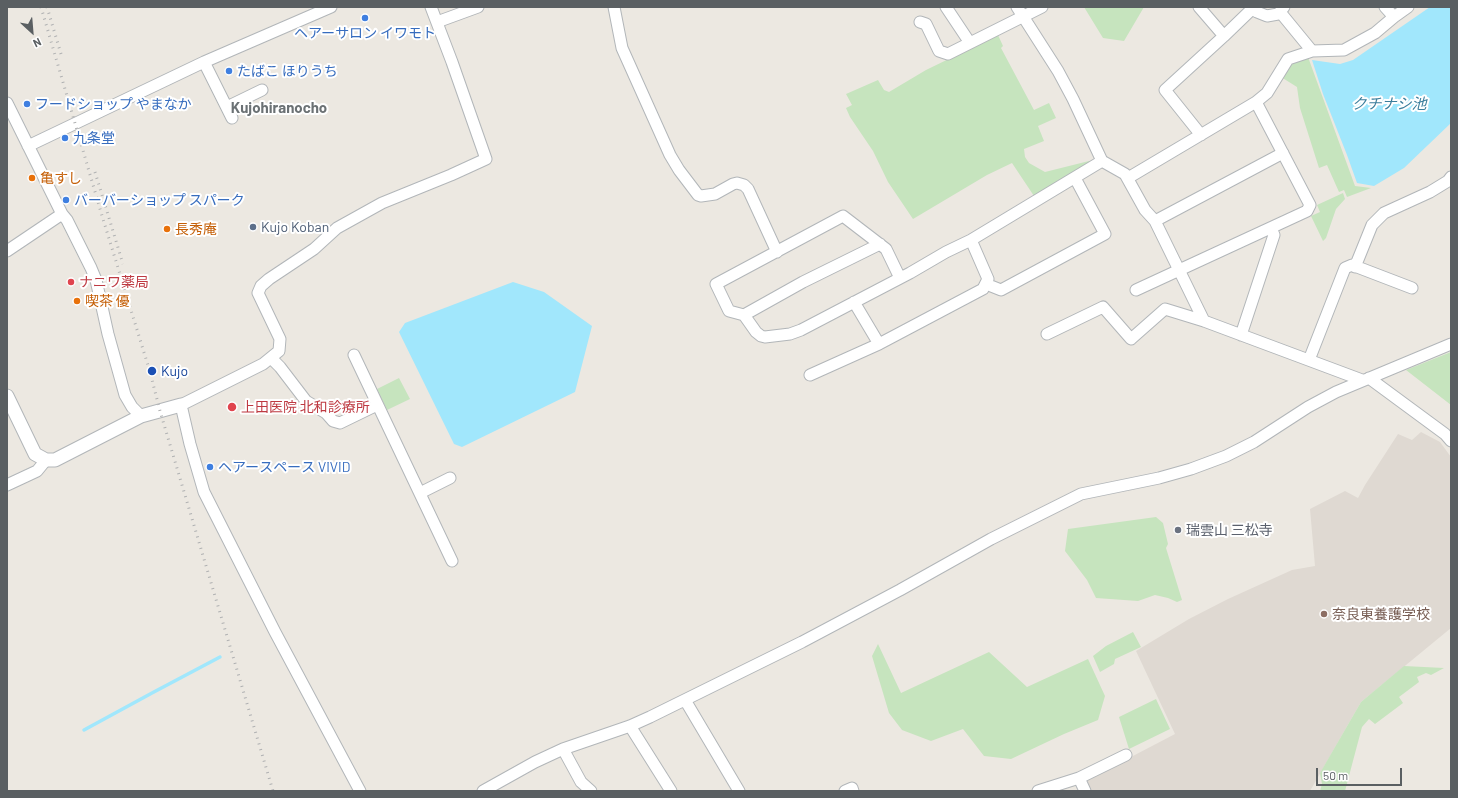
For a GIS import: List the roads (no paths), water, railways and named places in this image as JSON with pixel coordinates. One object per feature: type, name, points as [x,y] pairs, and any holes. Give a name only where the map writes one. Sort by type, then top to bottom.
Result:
[{"type":"street","points":[[28,146],[204,62],[331,7]]},
{"type":"street","points":[[7,396],[35,454],[46,460],[55,460],[141,416],[181,405],[263,364],[279,351],[280,339],[258,293],[261,286],[314,249],[337,228],[382,203],[486,159],[431,7]]},
{"type":"street","points":[[437,22],[478,7]]},
{"type":"street","points":[[614,7],[622,48],[667,149],[679,170],[698,195],[701,196],[714,194],[733,184],[737,183],[744,185],[748,189],[777,252]]},
{"type":"street","points":[[946,7],[970,43]]},
{"type":"street","points":[[1017,7],[1058,71],[1102,161],[1125,174],[1145,210],[1155,221],[1204,321]]},
{"type":"street","points":[[920,22],[926,24],[940,51],[948,54],[1042,7]]},
{"type":"street","points":[[1199,7],[1224,36]]},
{"type":"street","points":[[1385,7],[1394,17]]},
{"type":"street","points":[[1128,178],[1256,102],[1267,93],[1288,60],[1312,51],[1344,50],[1375,33],[1408,7]]},
{"type":"street","points":[[1201,135],[1165,90],[1252,8],[1261,15],[1267,16],[1272,16],[1282,10],[1312,51]]},
{"type":"street","points":[[204,62],[232,118]]},
{"type":"street","points":[[227,107],[262,90]]},
{"type":"street","points":[[1136,290],[1307,211],[1310,205],[1256,102]]},
{"type":"street","points":[[7,103],[96,280],[108,334],[125,395],[132,407],[141,416]]},
{"type":"street","points":[[1155,221],[1283,153]]},
{"type":"street","points":[[900,278],[886,249],[843,216],[716,284],[729,311],[744,315],[756,332],[761,336],[765,337],[790,334],[854,302],[900,278],[946,252],[971,240],[1102,161]]},
{"type":"street","points":[[1355,267],[1372,225],[1384,213],[1430,192],[1448,181],[1451,177]]},
{"type":"street","points":[[986,284],[1001,290],[1105,234],[1075,178]]},
{"type":"street","points":[[7,251],[62,214]]},
{"type":"street","points":[[1241,335],[1274,235],[1270,228]]},
{"type":"street","points":[[810,375],[879,344],[983,289],[988,279],[971,240]]},
{"type":"street","points":[[744,315],[803,282],[880,244]]},
{"type":"street","points":[[1308,360],[1345,268],[1352,265],[1412,288]]},
{"type":"street","points":[[854,302],[879,344]]},
{"type":"street","points":[[1047,334],[1103,307],[1131,339],[1165,309],[1204,321],[1308,360],[1366,379],[1449,435]]},
{"type":"street","points":[[483,791],[563,749],[630,726],[802,642],[984,543],[1081,494],[1159,478],[1191,469],[1226,456],[1254,442],[1308,407],[1336,392],[1451,344]]},
{"type":"street","points":[[354,355],[452,561]]},
{"type":"street","points":[[271,358],[280,367],[306,401],[326,413],[333,421],[340,423],[377,405]]},
{"type":"street","points":[[181,405],[190,444],[204,492],[275,632],[360,791]]},
{"type":"street","points":[[7,485],[37,471],[46,460]]},
{"type":"street","points":[[420,493],[450,478]]},
{"type":"street","points":[[685,700],[738,791]]},
{"type":"street","points":[[630,726],[671,791]]},
{"type":"street","points":[[563,749],[581,782],[591,791]]},
{"type":"street","points":[[1038,791],[1079,778],[1126,755]]},
{"type":"street","points":[[1079,778],[1085,791]]},
{"type":"street","points":[[845,791],[852,788],[853,791]]},
{"type":"water","name":"クチナシ池","points":[[1430,7],[1451,7],[1451,123],[1404,168],[1374,186],[1357,183],[1323,94],[1312,60],[1340,64],[1353,60]]},
{"type":"water","points":[[513,282],[544,292],[592,326],[575,392],[462,447],[454,444],[399,332],[405,323]]},
{"type":"waterway","points":[[84,730],[220,657]]},
{"type":"railway","points":[[41,7],[273,791]]},
{"type":"railway","points":[[47,7],[61,54]]},
{"type":"railway","points":[[95,172],[123,264]]},
{"type":"place","name":"ヘアーサロン イワモト","points":[[365,18]]},
{"type":"place","name":"たばこ ほりうち","points":[[229,71]]},
{"type":"place","name":"フードショップ やまなか","points":[[27,104]]},
{"type":"place","name":"九条堂","points":[[65,138]]},
{"type":"place","name":"亀すし","points":[[32,178]]},
{"type":"place","name":"バーバーショップ スパーク","points":[[66,200]]},
{"type":"place","name":"Kujo Koban","points":[[253,227]]},
{"type":"place","name":"長秀庵","points":[[167,229]]},
{"type":"place","name":"ナニワ薬局","points":[[71,282]]},
{"type":"place","name":"喫茶 優","points":[[77,301]]},
{"type":"place","name":"Kujo","points":[[152,371]]},
{"type":"place","name":"上田医院 北和診療所","points":[[232,407]]},
{"type":"place","name":"ヘアースペース VIVID","points":[[210,467]]},
{"type":"place","name":"瑞雲山 三松寺","points":[[1178,530]]},
{"type":"place","name":"奈良東養護学校","points":[[1324,614]]},
{"type":"district","name":"Kujohiranocho","points":[[279,108]]}]
